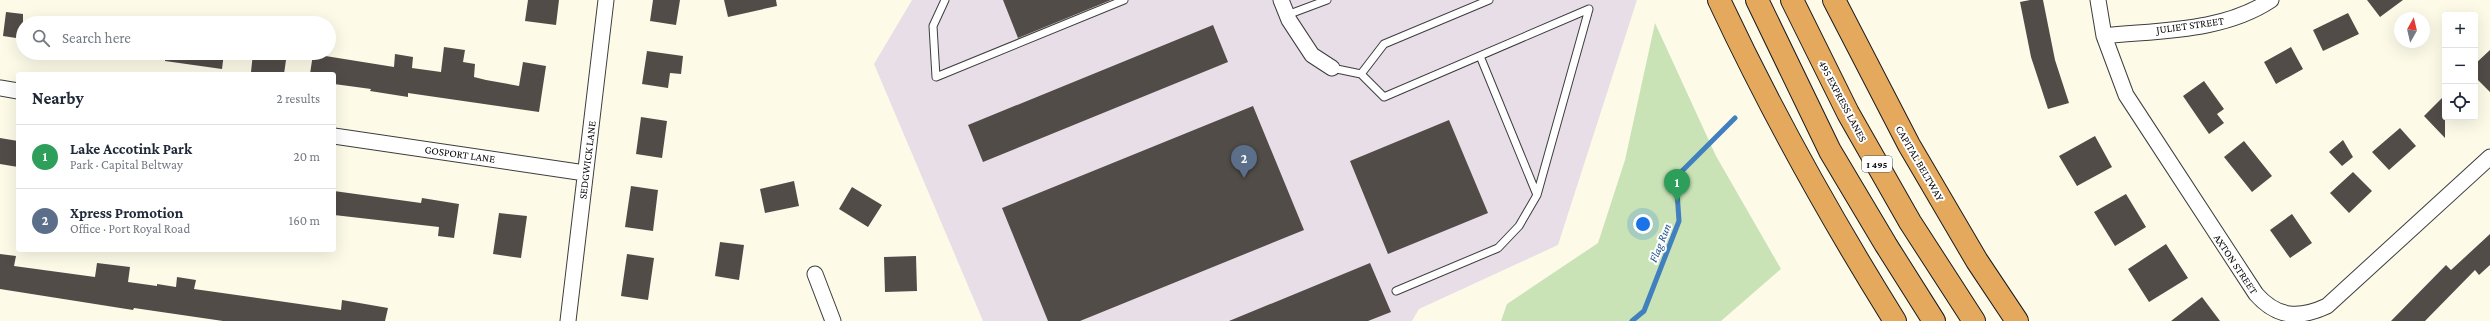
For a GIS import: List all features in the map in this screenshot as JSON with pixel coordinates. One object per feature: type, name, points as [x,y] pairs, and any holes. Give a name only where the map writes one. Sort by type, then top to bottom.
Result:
[{"type":"highway","points":[[1719,0],[1785,133],[1861,266],[1896,321]]},
{"type":"highway","points":[[1757,0],[1830,151],[1886,245],[1934,321]]},
{"type":"highway","name":"495 EXPRESS LANES","points":[[1792,0],[1848,113],[1906,215],[1974,321]]},
{"type":"highway","name":"CAPITAL BELTWAY","points":[[1834,0],[1909,145],[1977,261],[2017,321]]},
{"type":"street","name":"SEDGWICK LANE","points":[[568,321],[606,0]]},
{"type":"street","points":[[1281,0],[1287,15],[1312,55],[1332,68]]},
{"type":"street","name":"AXTON STREET","points":[[2098,0],[2104,36],[2126,94],[2158,147],[2256,294],[2275,310],[2288,314],[2311,313],[2327,306],[2490,157]]},
{"type":"street","name":"JULIET STREET","points":[[2104,36],[2227,21],[2258,9],[2271,0]]},
{"type":"street","points":[[0,88],[16,91]]},
{"type":"street","name":"GOSPORT LANE","points":[[336,136],[585,173]]},
{"type":"street","points":[[815,274],[833,321]]},
{"type":"lane","points":[[945,0],[933,26],[936,77],[1124,0]]},
{"type":"lane","points":[[1287,15],[1327,0]]},
{"type":"lane","points":[[1361,74],[1384,44],[1489,0]]},
{"type":"lane","points":[[1332,68],[1361,74],[1384,97],[1589,9],[1537,195],[1519,226],[1498,248],[1396,291]]},
{"type":"lane","points":[[1480,56],[1537,195]]},
{"type":"shaded area","points":[[912,0],[1637,0],[1558,245],[1419,309],[1412,321],[983,321],[874,64]]},
{"type":"green space","points":[[1655,23],[1716,156],[1781,269],[1721,321],[1501,321],[1507,304],[1598,243],[1625,160]]},
{"type":"building","points":[[528,0],[559,0],[556,25],[525,21]]},
{"type":"building","points":[[653,0],[680,0],[676,25],[650,21]]},
{"type":"building","points":[[724,0],[776,0],[777,6],[728,17]]},
{"type":"building","points":[[1003,0],[1111,0],[1018,38]]},
{"type":"building","points":[[2043,0],[2055,60],[2069,103],[2048,109],[2031,57],[2020,2]]},
{"type":"building","points":[[2367,0],[2403,0],[2380,17]]},
{"type":"building","points":[[6,12],[23,14],[23,16],[16,16],[16,38],[3,36]]},
{"type":"building","points":[[2348,13],[2359,34],[2323,51],[2313,30]]},
{"type":"building","points":[[1213,25],[1228,62],[983,162],[968,125]]},
{"type":"building","points":[[444,47],[465,50],[463,62],[475,64],[474,77],[486,80],[519,86],[523,62],[546,66],[539,112],[408,93],[408,97],[370,91],[371,89],[336,84],[336,72],[310,72],[312,60],[336,60],[336,58],[394,67],[395,54],[413,57],[412,68],[441,72]]},
{"type":"building","points":[[2291,47],[2303,69],[2276,84],[2264,62]]},
{"type":"building","points":[[2490,50],[2490,92],[2478,80],[2478,61]]},
{"type":"building","points":[[647,51],[683,56],[681,74],[670,73],[668,88],[642,84]]},
{"type":"building","points":[[165,60],[223,60],[222,69]]},
{"type":"building","points":[[252,60],[286,60],[284,72],[251,72]]},
{"type":"building","points":[[2204,81],[2224,109],[2217,114],[2224,123],[2209,134],[2183,96]]},
{"type":"building","points":[[2442,98],[2442,120],[2445,120],[2445,138],[2424,116]]},
{"type":"building","points":[[1253,106],[1304,230],[1080,321],[1048,321],[1002,208]]},
{"type":"building","points":[[641,117],[667,121],[662,158],[636,154]]},
{"type":"building","points":[[1449,120],[1488,213],[1388,254],[1350,161]]},
{"type":"building","points":[[2400,128],[2416,146],[2389,170],[2372,152]]},
{"type":"building","points":[[2095,136],[2112,167],[2077,186],[2059,156]]},
{"type":"building","points":[[0,138],[16,141],[16,167],[0,164]]},
{"type":"building","points":[[2343,140],[2353,157],[2342,166],[2329,152]]},
{"type":"building","points":[[2244,141],[2272,176],[2252,192],[2224,157]]},
{"type":"building","points":[[2353,172],[2372,191],[2349,213],[2330,193]]},
{"type":"building","points":[[794,181],[799,206],[765,213],[760,189]]},
{"type":"building","points":[[631,186],[658,190],[653,231],[625,227]]},
{"type":"building","points":[[852,187],[882,205],[868,227],[839,209]]},
{"type":"building","points":[[336,191],[421,203],[422,198],[459,204],[454,238],[438,236],[439,227],[336,215]]},
{"type":"building","points":[[2126,194],[2146,227],[2115,246],[2094,212]]},
{"type":"building","points":[[499,213],[527,216],[521,258],[493,254]]},
{"type":"building","points":[[2292,214],[2312,243],[2290,258],[2270,230]]},
{"type":"building","points":[[2490,234],[2490,265],[2479,275],[2475,270],[2425,321],[2391,321],[2446,265],[2451,270]]},
{"type":"building","points":[[720,242],[744,245],[739,280],[715,276]]},
{"type":"building","points":[[2166,244],[2188,278],[2149,302],[2128,269]]},
{"type":"building","points":[[0,254],[16,256],[14,266],[95,277],[97,263],[130,267],[128,282],[176,287],[177,277],[196,280],[194,289],[341,310],[342,300],[388,308],[385,321],[223,321],[134,308],[133,310],[0,289]]},
{"type":"building","points":[[627,254],[654,258],[648,300],[621,296]]},
{"type":"building","points":[[916,256],[917,291],[885,292],[884,257]]},
{"type":"building","points":[[1370,263],[1391,312],[1368,321],[1229,321]]},
{"type":"building","points":[[2202,297],[2220,321],[2171,321]]},
{"type":"waterway","name":"Flag Run","points":[[1632,321],[1644,311],[1679,221],[1676,177],[1735,118]]},
{"type":"place","name":"Xpress Promotion","points":[[1244,178]]},
{"type":"place","name":"Lake Accotink Park","points":[[1677,202]]}]
